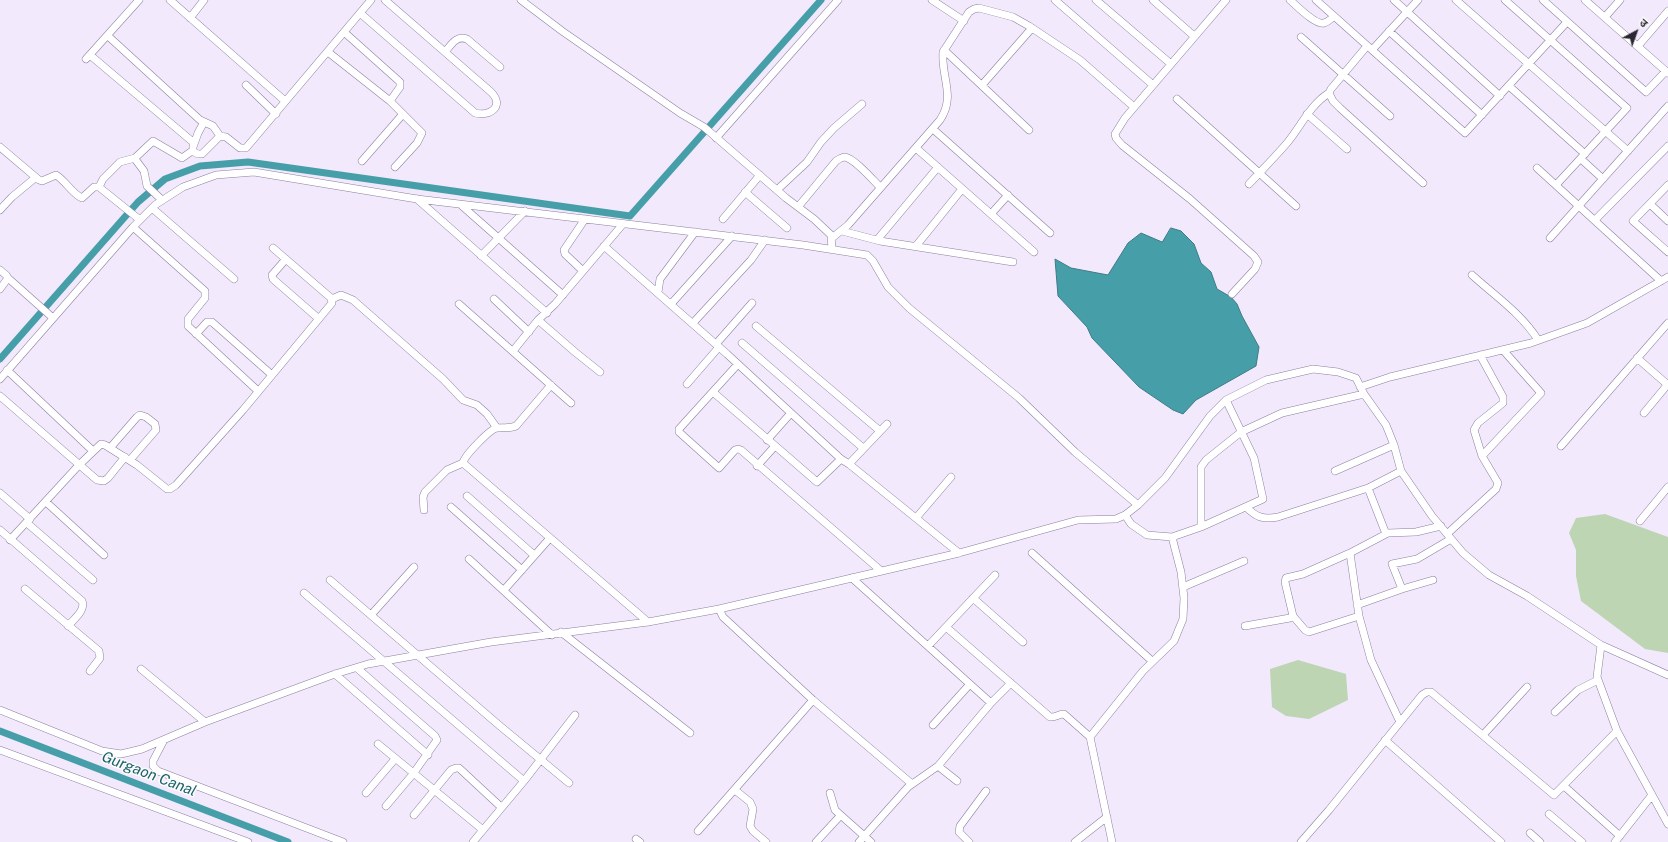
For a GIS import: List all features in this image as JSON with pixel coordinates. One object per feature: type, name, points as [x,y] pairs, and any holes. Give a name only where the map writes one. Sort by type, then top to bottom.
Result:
[{"type":"street","points":[[139,0],[88,57],[193,147],[198,154],[202,154],[220,136]]},
{"type":"street","points":[[170,0],[285,101]]},
{"type":"street","points":[[190,18],[204,0]]},
{"type":"street","points":[[108,36],[204,122],[213,126],[220,136],[244,149],[276,114],[285,101],[371,0]]},
{"type":"street","points":[[360,13],[475,113],[483,114],[491,112],[497,103],[495,96],[385,0]]},
{"type":"street","points":[[521,0],[674,108],[704,127],[777,190],[814,219],[833,243]]},
{"type":"street","points":[[715,136],[838,0]]},
{"type":"street","points":[[932,0],[964,21]]},
{"type":"street","points":[[1055,0],[1153,84]]},
{"type":"street","points":[[1096,0],[1171,64]]},
{"type":"street","points":[[1153,0],[1194,36]]},
{"type":"street","points":[[1226,0],[1153,84],[1117,128],[1115,134],[1116,138],[1122,145],[1254,256],[1258,262],[1255,269],[1232,294]]},
{"type":"street","points":[[1290,0],[1308,17],[1320,24],[1326,23],[1334,16]]},
{"type":"street","points":[[1316,0],[1465,133],[1568,22]]},
{"type":"street","points":[[1394,0],[1500,96]]},
{"type":"street","points":[[1249,184],[1286,144],[1307,114],[1321,98],[1329,93],[1343,75],[1389,31],[1418,0]]},
{"type":"street","points":[[1456,0],[1628,151]]},
{"type":"street","points":[[1505,0],[1627,108],[1556,185]]},
{"type":"street","points":[[1543,0],[1646,92],[1667,70],[1585,0]]},
{"type":"street","points":[[1605,17],[1620,0]]},
{"type":"street","points":[[833,243],[880,187],[933,129],[946,112],[949,93],[942,59],[944,50],[969,12],[979,8],[1013,17],[1080,60],[1134,107]]},
{"type":"street","points":[[1638,46],[1668,11]]},
{"type":"street","points":[[982,85],[1032,28]]},
{"type":"street","points":[[1389,31],[1482,115]]},
{"type":"street","points":[[344,32],[400,82],[400,87],[390,101]]},
{"type":"street","points":[[1301,37],[1390,116]]},
{"type":"street","points":[[445,52],[457,39],[467,39],[500,67]]},
{"type":"street","points":[[944,50],[1029,130]]},
{"type":"street","points":[[328,52],[390,101],[420,130],[421,136],[417,143],[395,167]]},
{"type":"street","points":[[246,85],[276,114]]},
{"type":"street","points":[[1509,86],[1583,156],[1603,179]]},
{"type":"street","points":[[1329,93],[1332,100],[1340,108],[1423,183]]},
{"type":"street","points":[[1177,99],[1296,206]]},
{"type":"street","points":[[777,190],[807,162],[821,142],[834,128],[862,104]]},
{"type":"street","points":[[1550,238],[1668,106]]},
{"type":"street","points":[[362,161],[403,114]]},
{"type":"street","points":[[1307,114],[1347,149]]},
{"type":"street","points":[[99,187],[103,179],[120,162],[135,159],[152,141],[180,158],[184,157],[193,147],[204,122]]},
{"type":"street","points":[[933,129],[1050,234]]},
{"type":"street","points":[[1595,220],[1668,146]]},
{"type":"street","points":[[0,147],[35,178],[42,181],[56,175],[67,183],[78,196],[82,198],[94,187],[99,187],[140,220]]},
{"type":"street","points":[[916,148],[1034,252]]},
{"type":"street","points":[[798,207],[836,161],[842,157],[846,157],[856,164],[880,187]]},
{"type":"street","points":[[135,159],[144,171],[146,183],[162,200]]},
{"type":"street","points":[[877,240],[938,167]]},
{"type":"street","points":[[1360,387],[1390,377],[1503,350],[1587,323],[1665,279],[1595,220],[1537,168]]},
{"type":"street","points":[[0,379],[133,227],[152,208],[162,200],[199,180],[228,173],[254,172],[461,205],[765,240],[833,243],[867,256],[872,261],[888,287],[909,308],[1019,398],[1076,452],[1138,505]]},
{"type":"street","points":[[723,219],[760,175]]},
{"type":"street","points":[[0,210],[12,197],[35,178]]},
{"type":"street","points":[[1668,185],[1633,221],[1668,252]]},
{"type":"street","points":[[916,246],[962,189]]},
{"type":"street","points":[[745,192],[787,228]]},
{"type":"street","points":[[991,214],[1008,195]]},
{"type":"street","points":[[417,199],[547,312]]},
{"type":"street","points":[[1650,204],[1668,221]]},
{"type":"street","points":[[461,205],[563,295]]},
{"type":"street","points":[[152,208],[234,279]]},
{"type":"street","points":[[481,256],[525,212]]},
{"type":"street","points":[[583,271],[565,254],[564,250],[585,219]]},
{"type":"street","points":[[513,351],[530,332],[538,320],[563,295],[623,224]]},
{"type":"street","points":[[133,227],[205,291],[205,298],[190,316],[187,322],[188,326],[258,391]]},
{"type":"street","points":[[842,231],[877,240],[1013,262]]},
{"type":"street","points":[[658,292],[660,279],[695,232]]},
{"type":"street","points":[[671,304],[732,236]]},
{"type":"street","points":[[693,323],[751,260],[765,240]]},
{"type":"street","points":[[604,246],[718,345],[841,459],[960,553]]},
{"type":"street","points":[[273,248],[332,299]]},
{"type":"street","points":[[286,259],[272,275],[273,279],[319,319]]},
{"type":"street","points":[[0,270],[53,318]]},
{"type":"street","points":[[1472,275],[1516,314],[1533,332],[1538,340]]},
{"type":"street","points":[[0,289],[8,278]]},
{"type":"street","points":[[332,299],[340,295],[353,300],[443,379],[463,400],[477,405],[487,414],[497,428]]},
{"type":"street","points":[[10,540],[101,444],[128,459],[164,488],[170,489],[236,418],[331,305],[333,301],[332,299]]},
{"type":"street","points":[[494,299],[530,332]]},
{"type":"street","points":[[687,384],[752,303]]},
{"type":"street","points":[[459,304],[571,403]]},
{"type":"street","points":[[538,320],[600,372]]},
{"type":"street","points":[[196,334],[207,322],[212,322],[272,375]]},
{"type":"street","points":[[1561,446],[1668,324]]},
{"type":"street","points":[[756,326],[880,431]]},
{"type":"street","points":[[742,343],[863,448]]},
{"type":"street","points":[[1482,456],[1541,393],[1503,350]]},
{"type":"street","points":[[1402,589],[1392,564],[1417,559],[1449,536],[1496,489],[1498,483],[1482,456],[1474,430],[1478,423],[1503,403],[1503,397],[1480,355]]},
{"type":"street","points":[[1637,358],[1668,385],[1644,413]]},
{"type":"street","points":[[738,364],[679,429],[679,432],[717,467],[721,467],[738,449],[880,570]]},
{"type":"street","points":[[0,710],[113,754],[130,752],[164,740],[205,722],[335,674],[383,661],[491,642],[648,622],[718,609],[852,578],[880,570],[960,553],[1078,520],[1116,518],[1125,515],[1138,505],[1165,478],[1210,416],[1226,400],[1266,380],[1313,369],[1338,372],[1356,378],[1364,394],[1386,425],[1394,445],[1401,471],[1441,526],[1463,553],[1489,575],[1527,596],[1601,645],[1668,675]]},
{"type":"street","points":[[7,370],[93,451]]},
{"type":"street","points":[[424,510],[423,497],[425,492],[448,470],[463,463],[466,456],[492,431],[497,428],[510,428],[516,426],[551,385]]},
{"type":"street","points":[[713,392],[816,482],[841,459]]},
{"type":"street","points":[[1201,527],[1202,467],[1206,460],[1241,432],[1291,410],[1364,394]]},
{"type":"street","points":[[0,396],[98,480],[104,481],[128,459],[156,430],[155,424],[146,417],[140,415],[110,448]]},
{"type":"street","points":[[1125,515],[1131,524],[1147,535],[1172,537],[1201,527],[1263,499],[1254,458],[1226,400]]},
{"type":"street","points":[[767,440],[791,413]]},
{"type":"street","points":[[849,464],[887,424]]},
{"type":"street","points":[[1335,471],[1394,445]]},
{"type":"street","points":[[758,466],[775,446]]},
{"type":"street","points":[[463,463],[648,622]]},
{"type":"street","points":[[1246,507],[1254,515],[1266,519],[1278,517],[1368,488],[1401,471]]},
{"type":"street","points":[[916,518],[951,477]]},
{"type":"street","points":[[1640,521],[1668,487]]},
{"type":"street","points":[[1368,488],[1386,534]]},
{"type":"street","points":[[0,493],[28,521],[93,580]]},
{"type":"street","points":[[467,496],[534,555]]},
{"type":"street","points":[[46,502],[104,555]]},
{"type":"street","points":[[451,507],[522,570]]},
{"type":"street","points":[[1359,616],[1309,632],[1305,630],[1293,616],[1285,582],[1286,578],[1303,574],[1350,553],[1386,534],[1416,532],[1441,526]]},
{"type":"street","points":[[0,530],[82,601],[82,609],[68,626]]},
{"type":"street","points":[[1090,737],[1152,661],[1174,641],[1183,619],[1184,598],[1181,572],[1172,537]]},
{"type":"street","points":[[504,590],[550,538]]},
{"type":"street","points":[[1032,553],[1152,661]]},
{"type":"street","points":[[1350,553],[1359,616],[1371,660],[1400,722]]},
{"type":"street","points":[[470,559],[552,635]]},
{"type":"street","points":[[1183,587],[1244,561]]},
{"type":"street","points":[[371,614],[414,567]]},
{"type":"street","points":[[928,646],[995,575]]},
{"type":"street","points":[[852,578],[991,703]]},
{"type":"street","points":[[330,580],[569,783]]},
{"type":"street","points":[[1357,605],[1433,580]]},
{"type":"street","points":[[25,589],[100,653],[100,658],[90,671]]},
{"type":"street","points":[[304,593],[524,780]]},
{"type":"street","points":[[973,598],[1023,642]]},
{"type":"street","points":[[718,609],[723,617],[813,700],[912,784]]},
{"type":"street","points":[[1245,626],[1290,618],[1293,616]]},
{"type":"street","points":[[946,627],[1050,718],[1064,714],[1090,737],[1112,842]]},
{"type":"street","points":[[561,632],[690,732]]},
{"type":"street","points":[[1601,645],[1597,677],[1617,731],[1668,824]]},
{"type":"street","points":[[357,668],[436,736],[437,740],[428,755],[386,806]]},
{"type":"street","points":[[141,669],[205,722]]},
{"type":"street","points":[[335,674],[428,755]]},
{"type":"street","points":[[1555,712],[1578,690],[1598,680]]},
{"type":"street","points":[[933,725],[970,684]]},
{"type":"street","points":[[859,842],[908,787],[938,766],[991,703],[1011,684]]},
{"type":"street","points":[[1483,735],[1527,687]]},
{"type":"street","points":[[1301,842],[1330,810],[1422,695],[1427,692],[1431,692],[1554,795],[1617,731]]},
{"type":"street","points":[[698,831],[813,700]]},
{"type":"street","points":[[473,842],[575,715]]},
{"type":"street","points":[[164,740],[152,760],[153,766],[158,771],[343,842]]},
{"type":"street","points":[[1385,740],[1501,842]]},
{"type":"street","points":[[378,744],[483,830]]},
{"type":"street","points":[[0,750],[236,840],[248,842]]},
{"type":"street","points":[[366,793],[395,758]]},
{"type":"street","points":[[938,766],[957,781]]},
{"type":"street","points":[[414,815],[452,770],[456,768],[459,768],[501,807]]},
{"type":"street","points":[[1564,786],[1620,836]]},
{"type":"street","points":[[735,790],[750,802],[753,809],[750,826],[753,832],[763,841]]},
{"type":"street","points":[[969,842],[959,832],[960,826],[986,791]]},
{"type":"street","points":[[830,793],[835,810],[840,816],[871,842]]},
{"type":"street","points":[[1615,842],[1652,795]]},
{"type":"street","points":[[1549,814],[1582,842]]},
{"type":"street","points":[[816,842],[840,816]]},
{"type":"street","points":[[1076,842],[1107,817]]},
{"type":"street","points":[[1530,833],[1540,842]]},
{"type":"green space","points":[[1605,514],[1668,537],[1668,653],[1645,649],[1581,601],[1576,576],[1576,550],[1569,533],[1576,518]]},
{"type":"green space","points":[[1298,660],[1346,674],[1348,700],[1309,719],[1286,716],[1272,707],[1270,669]]},
{"type":"water","points":[[1171,228],[1181,231],[1194,244],[1201,263],[1211,272],[1217,289],[1231,297],[1237,304],[1259,347],[1256,366],[1196,400],[1183,414],[1173,410],[1139,387],[1092,338],[1087,327],[1058,296],[1055,259],[1071,268],[1108,275],[1128,243],[1141,233],[1162,242]]},
{"type":"waterway","points":[[0,359],[138,202],[165,179],[200,166],[248,162],[630,216],[821,0]]},
{"type":"waterway","name":"Gurgaon Canal","points":[[0,731],[288,842]]}]
